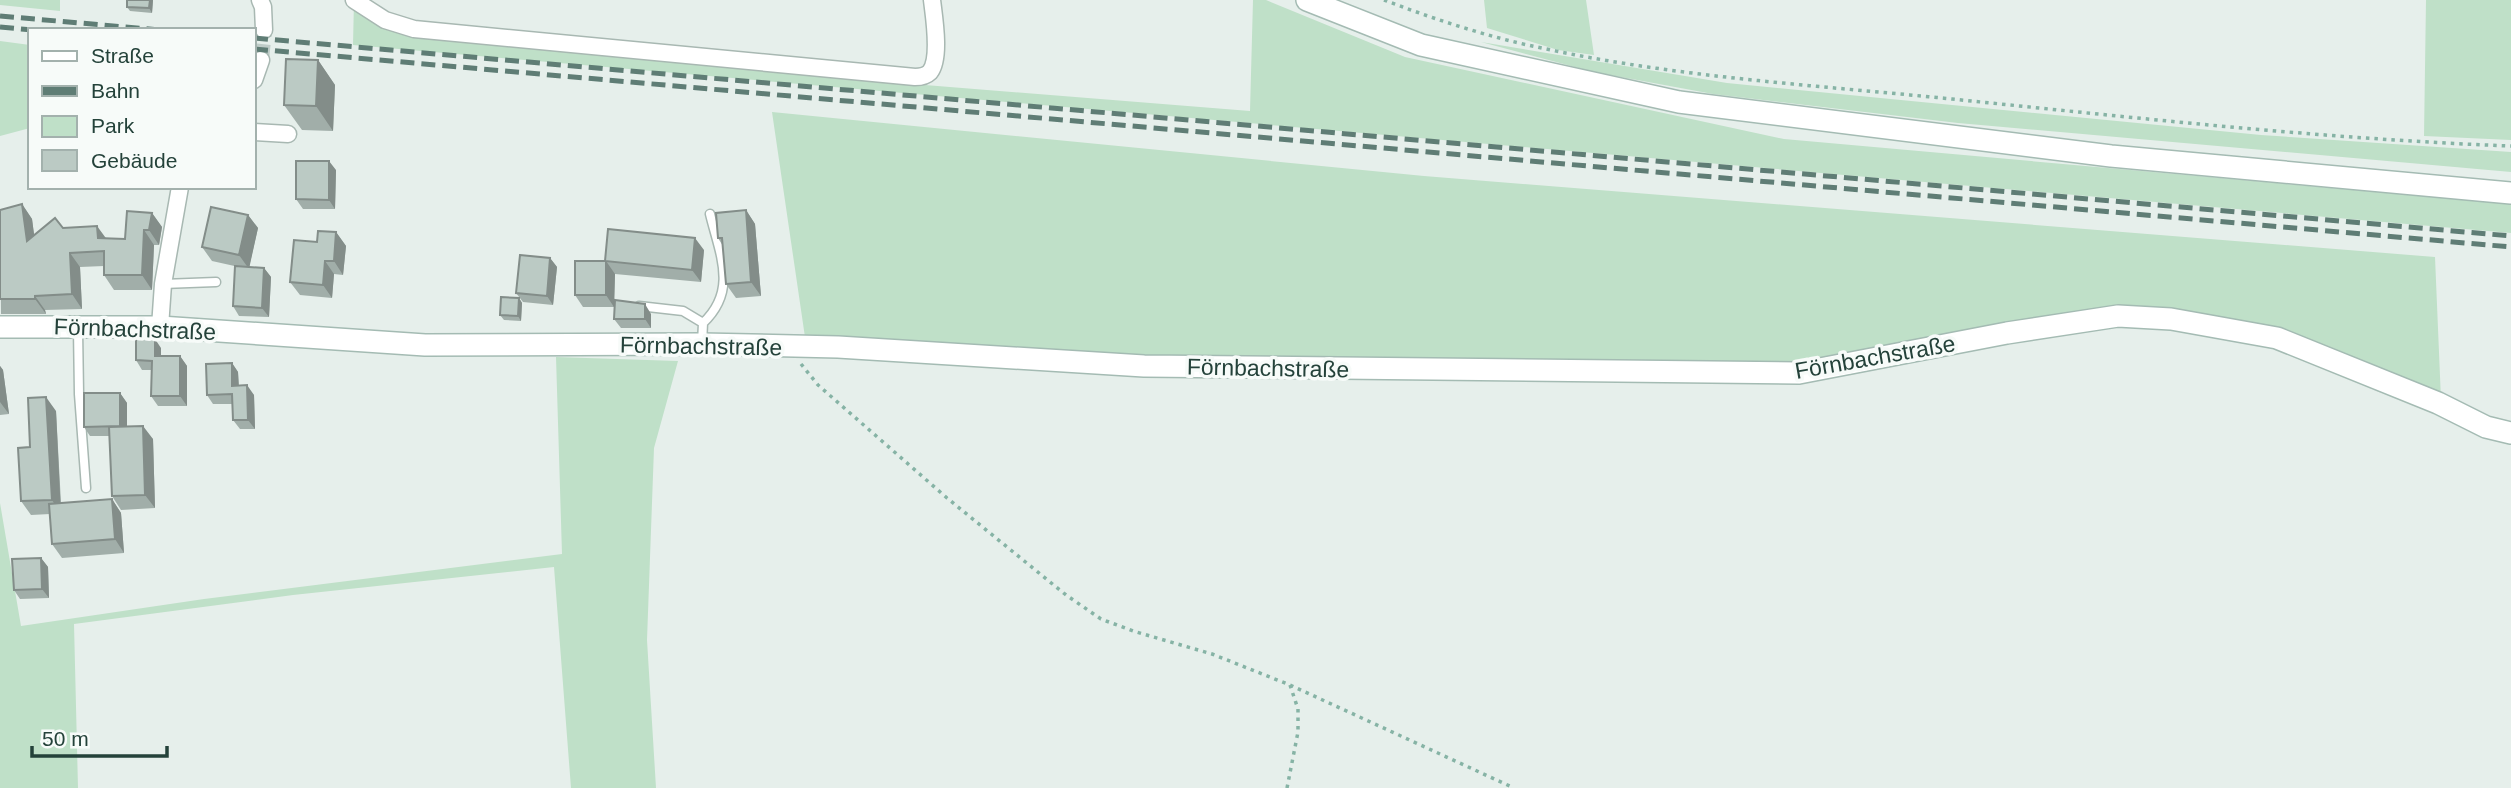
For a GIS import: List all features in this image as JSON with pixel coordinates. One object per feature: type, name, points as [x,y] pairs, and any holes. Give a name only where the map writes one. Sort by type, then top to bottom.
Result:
[{"type":"street","points":[[260,0],[264,30]]},
{"type":"street","points":[[354,0],[385,20],[414,29],[915,77],[925,76],[934,63],[936,45],[932,0]]},
{"type":"street","points":[[1307,0],[1421,45],[1679,102],[2111,156],[2511,193]]},
{"type":"street","points":[[256,74],[261,60]]},
{"type":"street","points":[[256,132],[288,135]]},
{"type":"street","points":[[160,327],[163,284],[180,189]]},
{"type":"street","name":"Förnbachstraße","points":[[0,327],[160,327],[425,345],[703,334],[791,347],[838,347],[1144,366],[1799,373],[2007,333],[2118,316],[2171,319],[2277,338],[2438,403],[2486,427],[2511,433]]},
{"type":"lane","points":[[634,305],[683,311],[703,334],[716,310],[725,275],[710,214]]},
{"type":"lane","points":[[163,284],[216,282]]},
{"type":"lane","points":[[78,326],[79,394],[86,488]]},
{"type":"path","points":[[1384,0],[1536,47],[1680,72],[2425,143],[2511,146]]},
{"type":"path","points":[[791,347],[818,385],[958,507],[1066,595],[1101,619],[1212,654],[1290,685],[1514,788]]},
{"type":"path","points":[[1287,788],[1298,732],[1298,709],[1290,685]]},
{"type":"green space","points":[[0,0],[60,0],[60,11],[0,5]]},
{"type":"green space","points":[[354,0],[414,29],[925,85],[1250,111],[1253,0],[1266,0],[1405,57],[1784,139],[2511,204],[2511,233],[353,45]]},
{"type":"green space","points":[[1484,0],[1586,0],[1594,55],[1558,50],[1487,28]]},
{"type":"green space","points":[[2426,0],[2511,0],[2511,140],[2424,136]]},
{"type":"green space","points":[[0,41],[28,45],[28,129],[0,136]]},
{"type":"green space","points":[[1481,42],[1727,83],[2261,135],[2511,152],[2511,172],[1958,123],[1713,94],[1594,72]]},
{"type":"green space","points":[[772,112],[1424,176],[2435,257],[2441,400],[2268,329],[2157,314],[1813,367],[1408,366],[806,344]]},
{"type":"green space","points":[[556,357],[678,361],[654,448],[647,640],[656,788],[571,788],[554,567],[293,595],[74,624],[78,788],[0,788],[0,503],[21,626],[204,599],[562,554]]},
{"type":"building","points":[[127,0],[150,0],[149,8],[127,7]]},
{"type":"building","points":[[286,59],[318,60],[316,106],[284,105]]},
{"type":"building","points":[[296,161],[329,161],[329,200],[296,199]]},
{"type":"building","points":[[22,204],[27,241],[55,218],[63,228],[97,226],[98,238],[125,239],[127,211],[152,213],[149,230],[144,230],[142,275],[104,275],[104,251],[70,253],[72,294],[35,296],[35,299],[0,299],[0,210]]},
{"type":"building","points":[[211,207],[248,215],[239,255],[202,247]]},
{"type":"building","points":[[746,210],[751,282],[726,284],[722,238],[718,238],[716,213]]},
{"type":"building","points":[[608,229],[695,238],[692,270],[606,261],[606,295],[575,295],[575,261],[605,261]]},
{"type":"building","points":[[318,231],[336,232],[334,261],[325,261],[323,285],[290,282],[294,240],[317,242]]},
{"type":"building","points":[[520,255],[550,258],[547,296],[516,293]]},
{"type":"building","points":[[235,266],[264,268],[262,308],[233,306]]},
{"type":"building","points":[[501,297],[519,298],[518,316],[500,315]]},
{"type":"building","points":[[615,300],[645,304],[645,319],[614,319]]},
{"type":"building","points":[[136,338],[155,339],[155,356],[180,356],[180,396],[151,396],[152,361],[136,360]]},
{"type":"building","points":[[232,363],[232,386],[247,385],[248,420],[233,420],[232,394],[207,395],[206,364]]},
{"type":"building","points":[[84,393],[120,393],[120,426],[84,427]]},
{"type":"building","points":[[46,397],[52,500],[21,501],[18,448],[30,447],[28,398]]},
{"type":"building","points":[[143,426],[145,495],[112,496],[109,427]]},
{"type":"building","points":[[112,499],[115,539],[52,544],[49,504]]},
{"type":"building","points":[[41,558],[42,589],[14,590],[12,559]]},
{"type":"tunnel","points":[[261,60],[264,30]]},
{"type":"railway","points":[[0,16],[137,28]]},
{"type":"railway","points":[[0,27],[28,30]]},
{"type":"railway","points":[[256,38],[2511,236]]},
{"type":"railway","points":[[256,49],[2511,247]]}]
